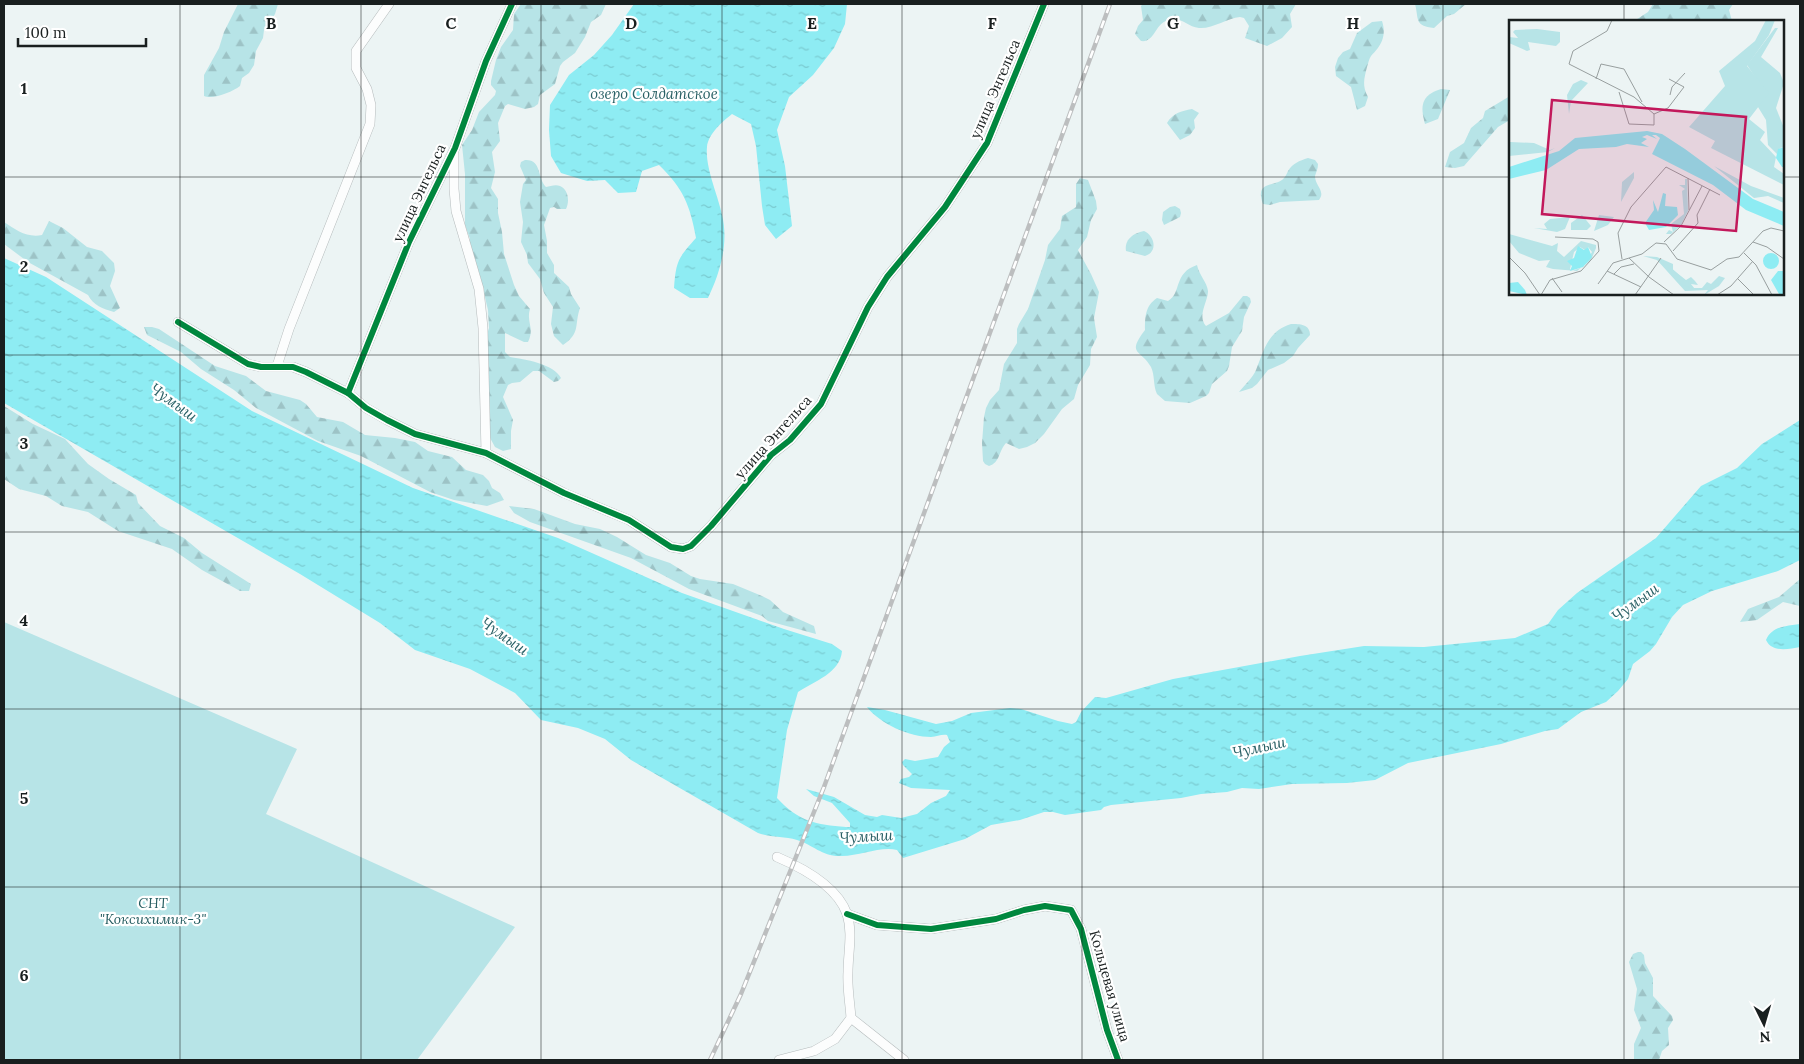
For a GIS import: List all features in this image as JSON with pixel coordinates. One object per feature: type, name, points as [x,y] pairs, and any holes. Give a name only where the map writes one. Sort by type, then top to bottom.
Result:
[{"type":"street","points":[[277,366],[293,320],[370,124],[371,105],[367,89],[356,68],[356,51],[389,4]]},
{"type":"street","name":"улица Энгельса","points":[[348,393],[409,242],[455,148],[486,61],[512,4]]},
{"type":"street","name":"улица Энгельса","points":[[178,322],[248,364],[261,367],[293,367],[348,393],[366,408],[415,434],[486,453],[564,493],[629,520],[671,547],[683,549],[697,542],[771,455],[790,440],[821,404],[868,307],[887,277],[945,207],[987,143],[1044,4]]},
{"type":"street","name":"улица Энгельса","points":[[455,148],[454,189],[456,211],[479,289],[483,328],[486,453]]},
{"type":"street","points":[[777,856],[802,867],[817,877],[838,899],[847,914],[850,938],[848,973],[851,1018],[835,1039],[814,1051],[779,1060]]},
{"type":"street","name":"Кольцевая улица","points":[[847,914],[877,925],[931,929],[996,919],[1024,910],[1045,906],[1071,910],[1081,929],[1107,1030],[1118,1060]]},
{"type":"street","points":[[851,1018],[904,1060]]},
{"type":"green space","points":[[238,4],[278,4],[275,14],[264,30],[263,38],[256,51],[254,65],[249,73],[242,78],[240,86],[222,95],[204,96],[204,75],[219,48],[224,32]]},
{"type":"green space","points":[[521,4],[606,4],[601,15],[591,22],[585,37],[575,53],[560,66],[555,84],[540,95],[538,104],[525,109],[508,104],[505,106],[498,123],[500,141],[492,152],[495,172],[491,188],[498,199],[498,213],[504,254],[519,296],[530,309],[531,329],[528,342],[505,333],[505,352],[510,357],[530,361],[552,369],[561,378],[554,382],[539,371],[533,371],[520,382],[508,385],[503,397],[513,420],[511,449],[503,451],[495,447],[489,436],[485,340],[489,328],[488,310],[479,272],[470,253],[470,239],[465,225],[465,174],[462,145],[472,130],[479,112],[495,95],[496,91],[491,85],[491,81],[496,60],[501,47],[513,30],[514,14]]},
{"type":"green space","points":[[1143,4],[1296,4],[1290,14],[1292,27],[1282,38],[1267,46],[1245,38],[1249,26],[1244,18],[1240,17],[1204,28],[1195,27],[1176,19],[1166,21],[1159,26],[1152,37],[1141,41],[1135,34],[1143,20],[1141,6]]},
{"type":"green space","points":[[1415,4],[1466,4],[1454,14],[1447,16],[1434,28],[1423,26],[1420,23],[1417,18]]},
{"type":"green space","points":[[1653,4],[1733,4],[1729,10],[1732,20],[1636,20],[1648,12]]},
{"type":"green space","points":[[1382,21],[1384,31],[1382,40],[1370,57],[1365,75],[1364,86],[1368,97],[1365,106],[1357,110],[1351,87],[1336,76],[1335,67],[1338,58],[1343,52],[1350,49],[1357,33],[1372,22]]},
{"type":"green space","points":[[1441,89],[1450,90],[1438,119],[1425,124],[1424,102],[1429,94]]},
{"type":"green space","points":[[1509,97],[1509,121],[1498,127],[1464,166],[1455,168],[1445,167],[1450,152],[1464,143],[1471,128],[1483,118],[1485,111]]},
{"type":"green space","points":[[1192,109],[1199,113],[1194,120],[1195,128],[1190,135],[1180,140],[1167,123],[1178,113]]},
{"type":"green space","points":[[1308,158],[1315,160],[1318,164],[1315,180],[1321,191],[1319,200],[1263,204],[1261,191],[1264,187],[1280,181],[1294,164]]},
{"type":"green space","points":[[525,160],[537,166],[546,187],[560,186],[568,196],[566,209],[550,208],[544,225],[547,253],[554,265],[554,273],[569,287],[580,308],[575,333],[563,345],[554,336],[551,324],[553,307],[544,293],[540,279],[528,263],[527,255],[521,242],[523,222],[520,202],[523,184],[526,180],[520,166],[521,162]]},
{"type":"green space","points":[[1080,178],[1088,180],[1097,209],[1091,220],[1087,237],[1078,250],[1099,292],[1094,318],[1097,337],[1091,349],[1090,365],[1078,385],[1074,399],[1062,409],[1035,443],[1019,449],[1006,443],[995,462],[989,466],[983,461],[982,443],[986,408],[999,390],[1004,364],[1017,343],[1017,329],[1028,309],[1045,260],[1048,245],[1060,229],[1062,216],[1076,207],[1076,184]]},
{"type":"green space","points":[[1175,206],[1180,209],[1180,217],[1164,225],[1162,220],[1163,212]]},
{"type":"green space","points":[[49,221],[63,228],[87,247],[102,251],[114,263],[115,271],[110,286],[120,308],[114,312],[99,306],[88,295],[28,262],[4,244],[4,222],[22,233],[37,236],[42,235]]},
{"type":"green space","points":[[1144,231],[1153,240],[1152,251],[1145,256],[1126,251],[1128,240],[1136,233]]},
{"type":"green space","points":[[1197,265],[1208,291],[1203,313],[1206,326],[1229,313],[1243,296],[1250,298],[1251,302],[1244,317],[1242,331],[1232,347],[1227,371],[1212,384],[1209,393],[1190,403],[1165,401],[1157,394],[1151,367],[1136,348],[1139,338],[1145,330],[1146,316],[1150,305],[1157,298],[1168,301],[1175,293],[1184,273]]},
{"type":"green space","points":[[1291,324],[1306,327],[1310,331],[1310,335],[1293,356],[1284,363],[1268,370],[1252,388],[1239,392],[1255,373],[1272,336],[1283,327]]},
{"type":"green space","points":[[144,327],[159,329],[215,366],[246,376],[266,391],[300,400],[317,417],[343,422],[365,435],[415,442],[428,451],[452,457],[466,470],[483,475],[504,500],[487,506],[454,500],[430,492],[361,456],[318,441],[256,408],[234,390],[201,369],[181,352],[147,335]]},
{"type":"green space","points":[[4,406],[33,424],[65,439],[88,464],[136,495],[138,503],[160,526],[184,538],[202,553],[251,584],[249,591],[240,591],[202,570],[172,549],[118,531],[88,512],[62,506],[46,496],[19,489],[4,479]]},
{"type":"green space","points":[[509,506],[534,509],[575,524],[600,529],[646,555],[670,563],[691,576],[733,584],[762,596],[770,600],[783,612],[814,626],[816,634],[768,621],[762,616],[689,589],[631,558],[530,522],[514,513]]},
{"type":"green space","points":[[1800,579],[1800,606],[1783,602],[1757,620],[1740,622],[1748,609],[1779,597]]},
{"type":"green space","name":"СНТ \"Коксихимик-3\"","points":[[4,622],[297,749],[266,814],[515,927],[417,1060],[4,1060]]},
{"type":"green space","points":[[1638,952],[1644,955],[1645,963],[1653,978],[1653,996],[1672,1016],[1673,1020],[1668,1028],[1669,1045],[1662,1051],[1659,1060],[1634,1060],[1634,1044],[1641,1028],[1634,1010],[1637,989],[1629,962],[1633,954]]},
{"type":"water","name":"озеро Солдатское","points":[[634,4],[847,4],[845,24],[834,48],[813,75],[789,97],[777,130],[785,166],[792,226],[776,239],[765,225],[756,146],[751,124],[732,114],[720,124],[710,137],[707,147],[708,164],[722,215],[724,247],[720,268],[708,298],[690,298],[674,288],[679,260],[696,238],[688,206],[680,190],[659,165],[642,171],[636,192],[618,193],[605,180],[587,181],[561,173],[551,156],[550,105],[569,75],[594,55],[612,35]]},
{"type":"water","name":"Чумыш","points":[[4,258],[46,277],[252,411],[413,488],[558,538],[682,593],[832,644],[842,651],[837,665],[826,676],[798,692],[787,730],[777,798],[800,817],[826,825],[850,827],[850,823],[832,803],[814,796],[806,789],[834,797],[865,815],[901,818],[917,814],[931,803],[946,796],[950,790],[911,788],[899,783],[901,779],[912,774],[903,765],[902,762],[905,759],[915,761],[938,757],[944,747],[950,742],[947,735],[931,737],[905,732],[887,724],[867,707],[936,724],[952,721],[971,713],[1010,708],[1021,709],[1072,724],[1076,722],[1081,712],[1095,697],[1106,698],[1173,679],[1364,646],[1424,647],[1515,638],[1548,624],[1558,610],[1577,593],[1656,538],[1701,486],[1737,468],[1762,444],[1800,420],[1800,560],[1778,571],[1712,591],[1683,605],[1672,617],[1656,644],[1633,664],[1628,679],[1618,691],[1606,702],[1581,712],[1558,729],[1501,744],[1408,763],[1375,780],[1347,783],[1292,784],[1259,789],[1242,788],[1227,792],[1181,798],[1111,805],[1101,810],[1065,815],[1044,812],[1020,820],[991,825],[965,839],[903,858],[897,850],[890,849],[846,856],[833,856],[797,840],[758,833],[631,760],[605,739],[578,728],[541,720],[515,693],[470,669],[415,650],[380,623],[300,574],[4,403]]},
{"type":"water","points":[[1800,624],[1800,647],[1776,648],[1772,647],[1766,640],[1776,629]]},
{"type":"railway","points":[[710,1060],[741,994],[824,787],[1110,4]]},
{"type":"cycle path","points":[[348,393],[409,242],[455,148],[486,61],[512,4]]},
{"type":"cycle path","points":[[178,322],[248,364],[261,367],[293,367],[306,372],[348,393],[366,408],[415,434],[486,453],[564,493],[629,520],[671,547],[683,549],[691,546],[711,526],[771,455],[790,440],[821,404],[868,307],[887,277],[945,207],[987,143],[1044,4]]},
{"type":"cycle path","points":[[847,914],[877,925],[931,929],[996,919],[1024,910],[1045,906],[1071,910],[1081,929],[1107,1030],[1118,1060]]}]
